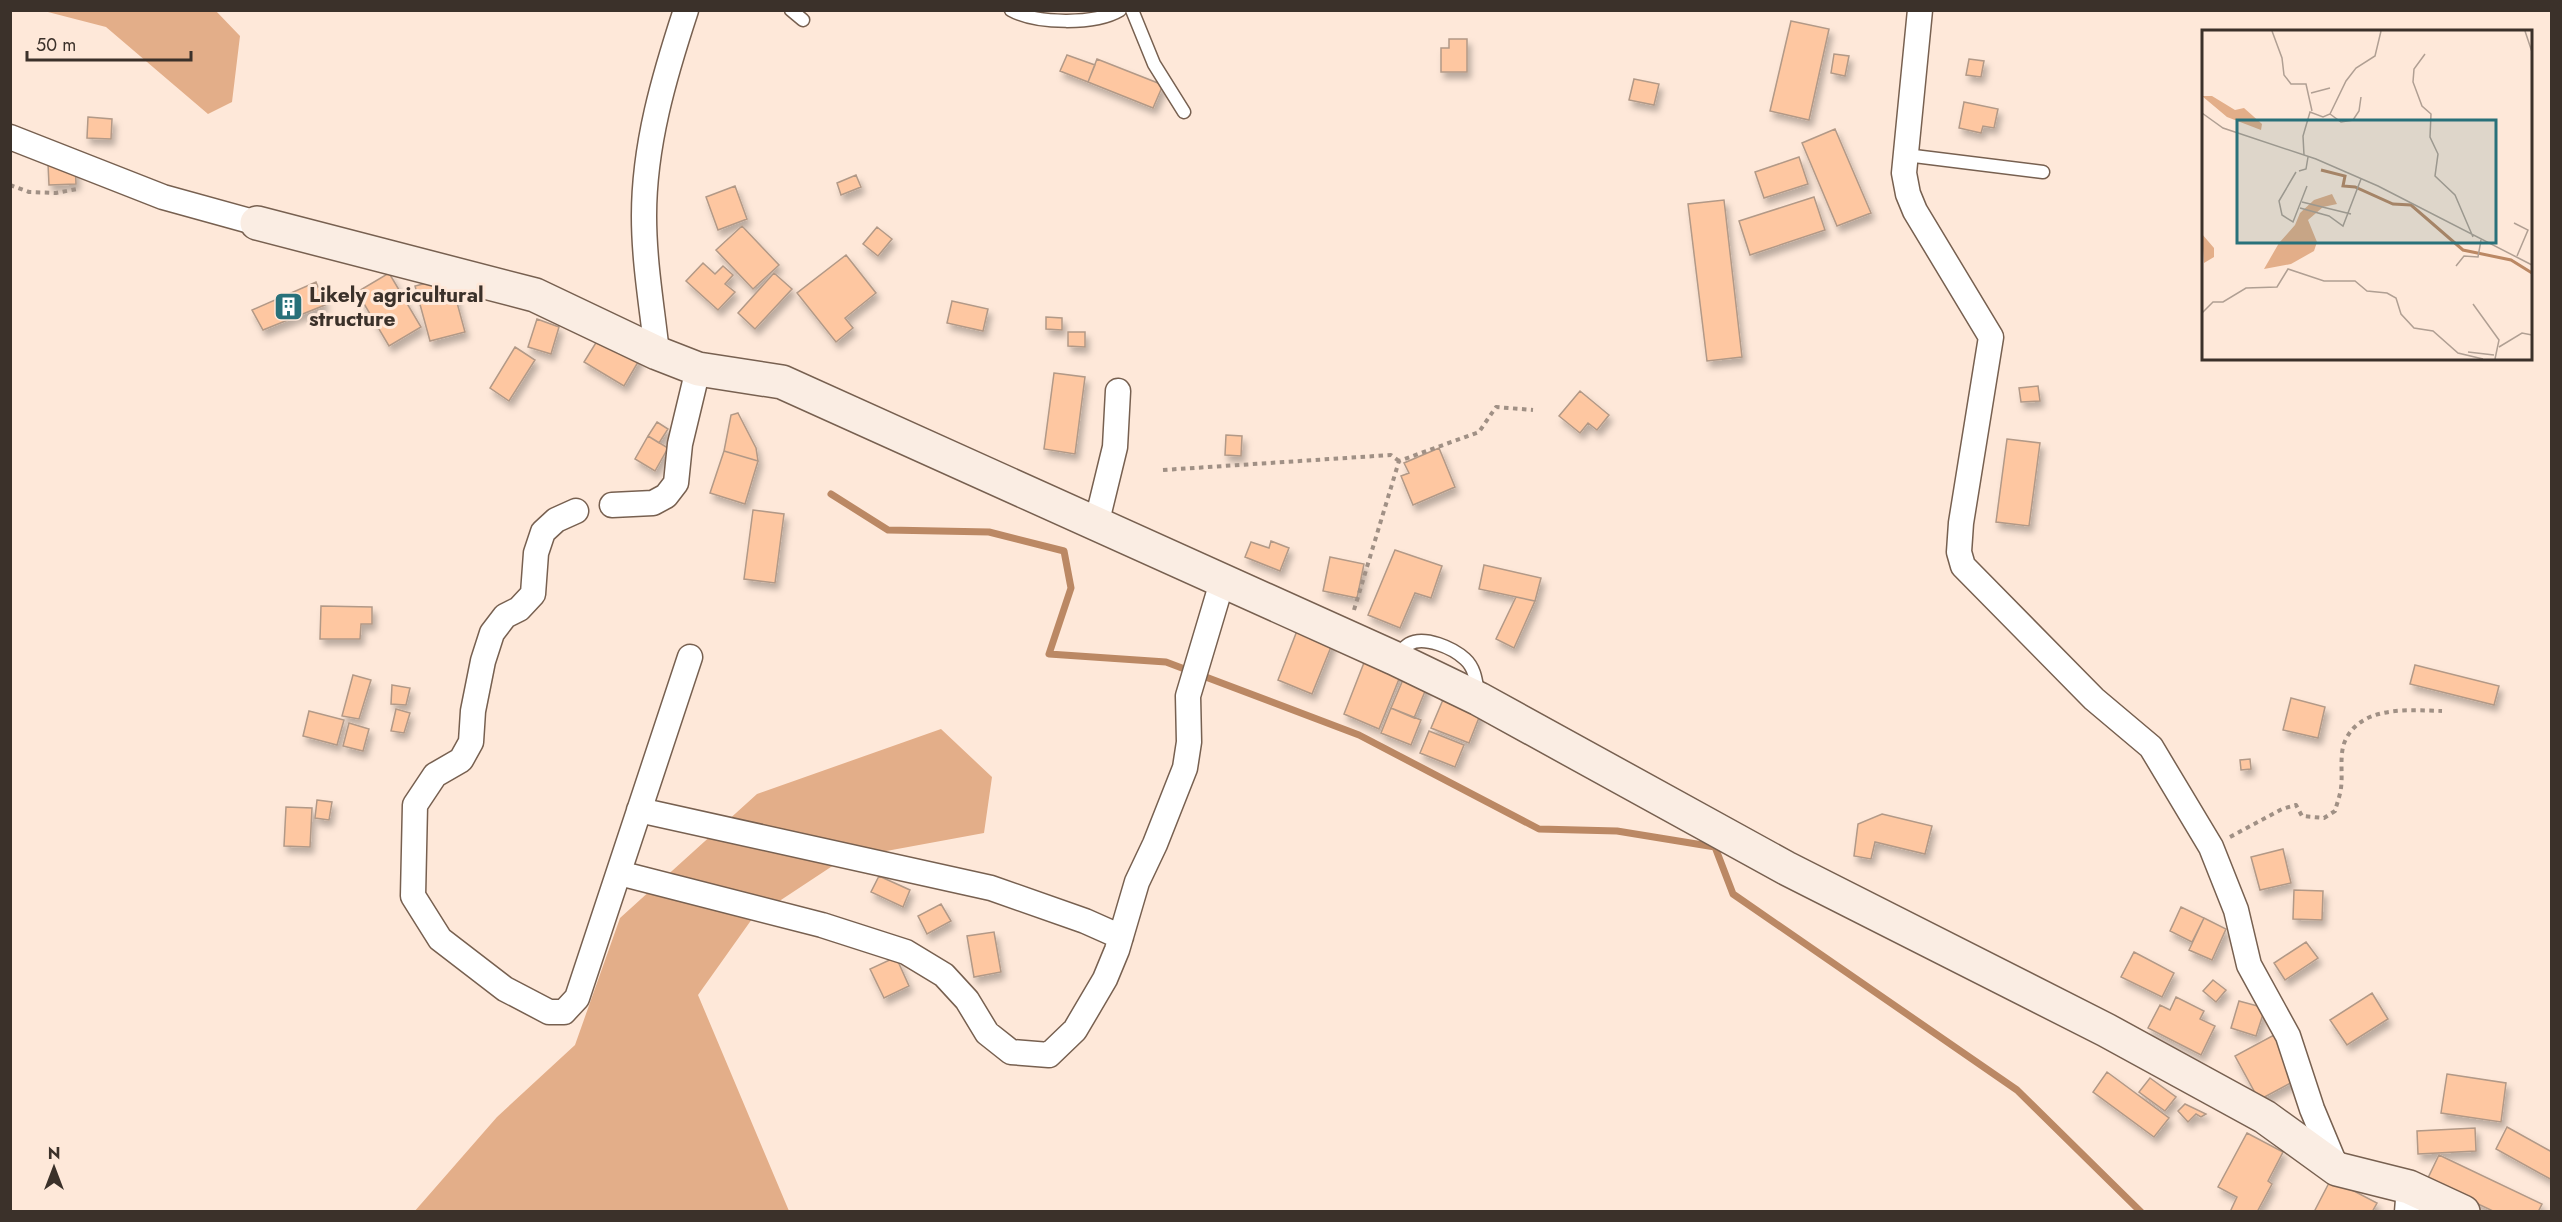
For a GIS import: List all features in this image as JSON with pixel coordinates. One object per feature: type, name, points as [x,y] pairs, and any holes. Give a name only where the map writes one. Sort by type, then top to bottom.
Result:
[{"type":"street","points":[[657,353],[646,267],[644,215],[648,155],[662,81],[686,10]]},
{"type":"street","points":[[1920,10],[1904,173],[1908,194],[1915,211],[1991,337],[1961,524],[1959,552],[1963,566],[2094,699],[2151,747],[2211,847],[2236,910],[2249,965],[2288,1036],[2312,1109],[2337,1169]]},
{"type":"street","points":[[10,137],[163,197],[535,295],[657,353],[698,369],[782,382],[1346,636],[1479,699],[1786,868],[2106,1030],[2255,1112],[2337,1169],[2408,1199],[2463,1212]]},
{"type":"street","points":[[612,505],[653,503],[666,496],[676,483],[680,444],[698,369]]},
{"type":"street","points":[[1096,525],[1115,447],[1118,391]]},
{"type":"street","points":[[576,511],[556,520],[543,532],[536,553],[533,594],[519,609],[505,616],[492,633],[483,662],[473,711],[471,742],[461,760],[435,774],[415,805],[413,896],[440,939],[505,989],[549,1012],[564,1012],[577,998],[690,657]]},
{"type":"street","points":[[619,873],[822,925],[906,952],[944,975],[967,1000],[987,1033],[1011,1052],[1049,1055],[1075,1030],[1104,979],[1121,937],[1137,882],[1155,844],[1185,768],[1189,742],[1188,696],[1222,582]]},
{"type":"street","points":[[639,810],[991,888],[1085,921],[1121,937]]},
{"type":"lane","points":[[791,10],[803,20]]},
{"type":"lane","points":[[1011,10],[1023,17],[1061,21],[1109,16],[1120,10]]},
{"type":"lane","points":[[1132,10],[1154,64],[1184,112]]},
{"type":"lane","points":[[1906,155],[2043,172]]},
{"type":"path","points":[[1399,461],[1479,432],[1496,408],[1533,410]]},
{"type":"path","points":[[1162,470],[1391,455],[1399,461]]},
{"type":"path","points":[[1346,636],[1399,461]]},
{"type":"path","points":[[2211,847],[2282,809],[2296,805],[2302,816],[2324,818],[2335,811],[2341,788],[2345,741],[2358,726],[2374,714],[2418,710],[2442,711]]},
{"type":"shaded area","points":[[44,11],[216,11],[240,36],[232,102],[208,114],[106,27]]},
{"type":"shaded area","points":[[941,729],[992,777],[984,833],[843,859],[752,919],[698,995],[789,1211],[414,1212],[497,1117],[575,1045],[620,918],[757,794]]},
{"type":"building","points":[[1791,21],[1829,29],[1809,120],[1770,111]]},
{"type":"building","points":[[1449,39],[1467,39],[1467,72],[1441,72],[1441,48],[1449,48]]},
{"type":"building","points":[[1834,54],[1849,56],[1845,76],[1831,73]]},
{"type":"building","points":[[1067,55],[1095,65],[1088,82],[1060,71]]},
{"type":"building","points":[[1097,59],[1163,85],[1153,108],[1088,82]]},
{"type":"building","points":[[1969,59],[1984,61],[1981,77],[1966,75]]},
{"type":"building","points":[[1634,79],[1659,84],[1654,105],[1629,100]]},
{"type":"building","points":[[1964,102],[1998,109],[1994,128],[1983,126],[1981,133],[1959,128]]},
{"type":"building","points":[[88,117],[112,119],[111,139],[87,138]]},
{"type":"building","points":[[1835,129],[1871,213],[1837,226],[1802,143]]},
{"type":"building","points":[[1799,157],[1808,184],[1764,198],[1755,172]]},
{"type":"building","points":[[75,163],[76,184],[49,185],[48,164]]},
{"type":"building","points":[[856,175],[861,187],[841,195],[837,183]]},
{"type":"building","points":[[735,186],[747,219],[718,230],[706,197]]},
{"type":"building","points":[[1814,197],[1825,230],[1750,255],[1739,221]]},
{"type":"building","points":[[1724,200],[1742,357],[1707,361],[1688,204]]},
{"type":"building","points":[[742,226],[779,265],[753,289],[716,250]]},
{"type":"building","points":[[877,227],[892,239],[878,256],[863,244]]},
{"type":"building","points":[[846,255],[876,293],[845,318],[853,328],[836,342],[797,293]]},
{"type":"building","points":[[703,263],[715,274],[723,266],[733,275],[725,284],[735,292],[718,310],[686,281]]},
{"type":"building","points":[[389,273],[421,327],[389,346],[357,292]]},
{"type":"building","points":[[774,273],[792,289],[755,329],[738,313]]},
{"type":"building","points":[[450,277],[465,332],[430,341],[415,286]]},
{"type":"building","name":"Likely agricultural structure","points":[[316,282],[325,305],[263,330],[252,310]]},
{"type":"building","points":[[952,301],[988,309],[983,331],[947,323]]},
{"type":"building","points":[[1046,317],[1062,318],[1062,330],[1046,329]]},
{"type":"building","points":[[537,319],[559,327],[551,354],[528,347]]},
{"type":"building","points":[[1068,332],[1085,332],[1085,347],[1068,346]]},
{"type":"building","points":[[602,333],[641,357],[624,386],[584,362]]},
{"type":"building","points":[[515,347],[535,360],[509,401],[490,388]]},
{"type":"building","points":[[1054,373],[1085,377],[1075,454],[1044,449]]},
{"type":"building","points":[[2038,386],[2040,401],[2021,402],[2019,388]]},
{"type":"building","points":[[1580,391],[1609,415],[1597,430],[1588,423],[1580,433],[1559,416]]},
{"type":"building","points":[[738,413],[756,448],[758,461],[724,451],[731,415]]},
{"type":"building","points":[[657,422],[668,429],[659,443],[648,436]]},
{"type":"building","points":[[1226,435],[1242,436],[1241,456],[1225,455]]},
{"type":"building","points":[[648,436],[668,448],[655,471],[635,459]]},
{"type":"building","points":[[2007,439],[2040,443],[2029,526],[1996,522]]},
{"type":"building","points":[[1439,448],[1455,487],[1413,505],[1401,476],[1409,473],[1404,463]]},
{"type":"building","points":[[724,451],[758,461],[745,504],[710,493]]},
{"type":"building","points":[[753,510],[784,514],[775,583],[744,579]]},
{"type":"building","points":[[1271,541],[1289,548],[1280,571],[1245,557],[1251,542],[1269,548]]},
{"type":"building","points":[[1395,550],[1442,566],[1431,598],[1415,593],[1400,628],[1368,615]]},
{"type":"building","points":[[1330,557],[1364,564],[1357,598],[1323,591]]},
{"type":"building","points":[[1484,565],[1541,578],[1535,601],[1479,589]]},
{"type":"building","points":[[1516,597],[1535,601],[1514,648],[1496,639]]},
{"type":"building","points":[[321,606],[372,607],[372,624],[361,624],[360,639],[320,639]]},
{"type":"building","points":[[1300,623],[1335,637],[1312,694],[1278,680]]},
{"type":"building","points":[[1367,655],[1403,669],[1379,729],[1344,714]]},
{"type":"building","points":[[2415,665],[2499,686],[2494,705],[2410,684]]},
{"type":"building","points":[[353,675],[371,680],[359,719],[342,716]]},
{"type":"building","points":[[1405,675],[1428,684],[1414,718],[1391,708]]},
{"type":"building","points":[[392,685],[410,688],[406,705],[391,704]]},
{"type":"building","points":[[1445,695],[1482,710],[1469,743],[1431,728]]},
{"type":"building","points":[[2291,698],[2325,707],[2318,738],[2283,730]]},
{"type":"building","points":[[1391,708],[1421,720],[1411,745],[1381,733]]},
{"type":"building","points":[[396,709],[410,713],[404,733],[391,731]]},
{"type":"building","points":[[309,711],[344,720],[337,745],[303,736]]},
{"type":"building","points":[[349,723],[369,729],[363,751],[343,746]]},
{"type":"building","points":[[1429,731],[1464,745],[1455,767],[1420,753]]},
{"type":"building","points":[[2250,759],[2251,769],[2241,770],[2240,760]]},
{"type":"building","points":[[317,800],[332,802],[329,820],[315,818]]},
{"type":"building","points":[[286,807],[312,808],[310,847],[284,846]]},
{"type":"building","points":[[1882,814],[1932,826],[1925,854],[1875,842],[1871,859],[1854,856],[1858,824]]},
{"type":"building","points":[[2283,849],[2291,883],[2260,890],[2251,857]]},
{"type":"building","points":[[879,876],[910,890],[903,907],[871,892]]},
{"type":"building","points":[[2294,890],[2323,891],[2322,920],[2293,919]]},
{"type":"building","points":[[941,904],[951,921],[927,934],[918,916]]},
{"type":"building","points":[[2181,907],[2204,918],[2192,942],[2170,931]]},
{"type":"building","points":[[2204,918],[2226,929],[2212,960],[2189,950]]},
{"type":"building","points":[[994,932],[1001,972],[974,977],[967,936]]},
{"type":"building","points":[[2306,942],[2318,958],[2285,980],[2274,963]]},
{"type":"building","points":[[2134,952],[2174,973],[2162,997],[2121,977]]},
{"type":"building","points":[[896,957],[909,986],[884,998],[870,969]]},
{"type":"building","points":[[2213,980],[2226,990],[2216,1002],[2203,991]]},
{"type":"building","points":[[2372,993],[2388,1019],[2347,1045],[2330,1020]]},
{"type":"building","points":[[2176,997],[2204,1011],[2200,1019],[2215,1026],[2201,1055],[2148,1028],[2160,1005],[2170,1010]]},
{"type":"building","points":[[2239,1001],[2265,1008],[2256,1036],[2231,1028]]},
{"type":"building","points":[[2274,1035],[2298,1079],[2259,1100],[2235,1056]]},
{"type":"building","points":[[2107,1072],[2169,1118],[2154,1137],[2093,1092]]},
{"type":"building","points":[[2447,1074],[2506,1083],[2501,1122],[2441,1113]]},
{"type":"building","points":[[2150,1078],[2176,1097],[2165,1111],[2139,1092]]},
{"type":"building","points":[[2185,1104],[2206,1114],[2201,1117],[2196,1114],[2188,1122],[2178,1111]]},
{"type":"building","points":[[2507,1127],[2552,1152],[2552,1180],[2496,1149]]},
{"type":"building","points":[[2475,1128],[2476,1151],[2418,1154],[2417,1131]]},
{"type":"building","points":[[2247,1133],[2283,1152],[2268,1181],[2272,1184],[2257,1212],[2230,1212],[2237,1197],[2218,1187]]},
{"type":"building","points":[[2439,1155],[2542,1204],[2538,1212],[2495,1212],[2427,1180]]},
{"type":"building","points":[[2331,1179],[2377,1203],[2372,1212],[2314,1212]]},
{"type":"waterway","points":[[831,494],[888,530],[989,532],[1064,551],[1071,588],[1049,654],[1166,662],[1359,735],[1539,829],[1617,831],[1715,847],[1733,894],[2017,1090],[2141,1212]]},
{"type":"place","name":"Likely agricultural structure","points":[[288,307]]}]
